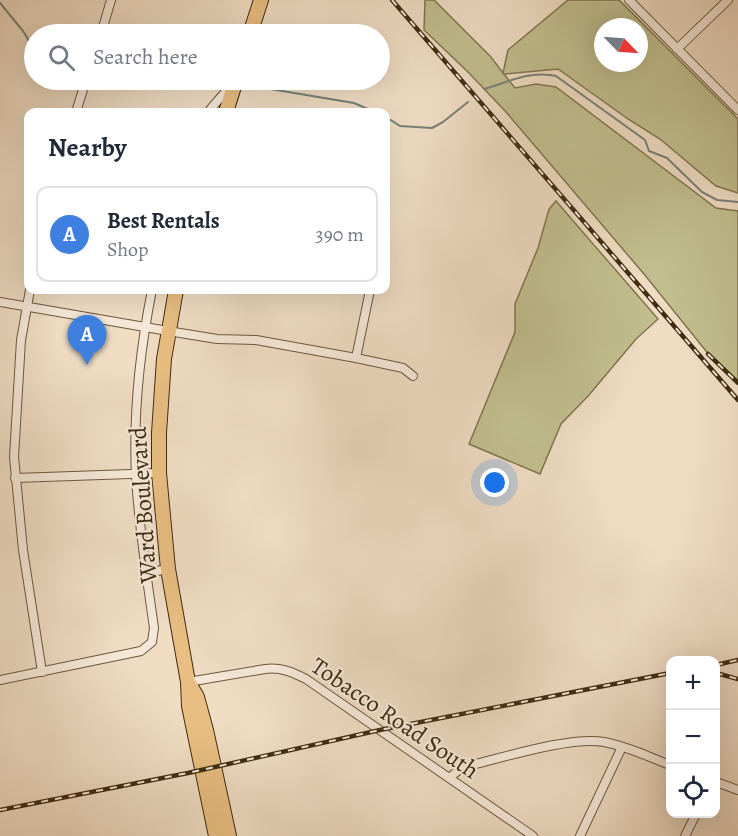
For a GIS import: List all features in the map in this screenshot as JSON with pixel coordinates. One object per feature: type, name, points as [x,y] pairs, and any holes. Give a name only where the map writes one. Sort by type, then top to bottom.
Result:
[{"type":"highway","points":[[253,24],[261,0]]},
{"type":"highway","points":[[227,108],[233,90]]},
{"type":"highway","name":"Ward Boulevard","points":[[175,294],[168,331],[160,404],[159,473],[168,569],[188,682],[189,706],[216,836]]},
{"type":"highway","name":"Ward Boulevard","points":[[188,682],[197,697],[206,730],[229,836]]},
{"type":"street","points":[[104,24],[111,0]]},
{"type":"street","points":[[629,0],[738,110]]},
{"type":"street","points":[[677,49],[728,0]]},
{"type":"street","points":[[77,108],[83,90]]},
{"type":"street","points":[[211,108],[226,90]]},
{"type":"street","points":[[30,294],[21,340],[14,457],[23,550],[42,672]]},
{"type":"street","points":[[0,680],[141,651],[152,642],[154,628],[136,474],[138,399],[145,327],[151,294]]},
{"type":"street","points":[[356,358],[369,294]]},
{"type":"street","points":[[0,302],[217,339],[256,340],[403,368],[413,376]]},
{"type":"street","points":[[15,478],[159,473]]},
{"type":"street","points":[[146,573],[168,569]]},
{"type":"street","name":"Tobacco Road South","points":[[188,682],[275,668],[291,672],[306,679],[533,836]]},
{"type":"street","points":[[449,778],[459,770],[471,765],[569,743],[603,741],[667,764]]},
{"type":"street","points":[[580,836],[622,747]]},
{"type":"street","points":[[720,783],[738,790]]},
{"type":"street","points":[[685,836],[694,818]]},
{"type":"shaded area","points":[[425,0],[434,0],[491,57],[503,73],[508,50],[568,0],[619,0],[637,18],[594,18],[594,72],[648,72],[648,29],[738,119],[738,193],[716,186],[660,139],[558,69],[504,74],[515,88],[536,84],[556,87],[716,208],[738,211],[738,383],[706,351],[644,274],[506,112],[424,30]]},
{"type":"shaded area","points":[[556,201],[658,319],[636,339],[589,395],[561,424],[540,474],[469,444],[515,332],[515,304],[538,248],[549,209]]},
{"type":"waterway","points":[[0,3],[24,33]]},
{"type":"waterway","points":[[484,89],[529,76],[556,76],[645,140],[649,151],[667,158],[702,192],[717,200],[738,202]]},
{"type":"waterway","points":[[276,90],[354,103],[366,108]]},
{"type":"waterway","points":[[390,120],[400,126],[432,128],[468,102]]},
{"type":"railway","points":[[392,0],[738,400]]},
{"type":"railway","points":[[708,354],[738,383]]},
{"type":"railway","points":[[720,664],[738,660]]},
{"type":"railway","points":[[0,810],[188,773],[380,730],[666,674]]},
{"type":"railway","points":[[720,674],[738,679]]},
{"type":"place","name":"Best Rentals","points":[[87,365]]}]
